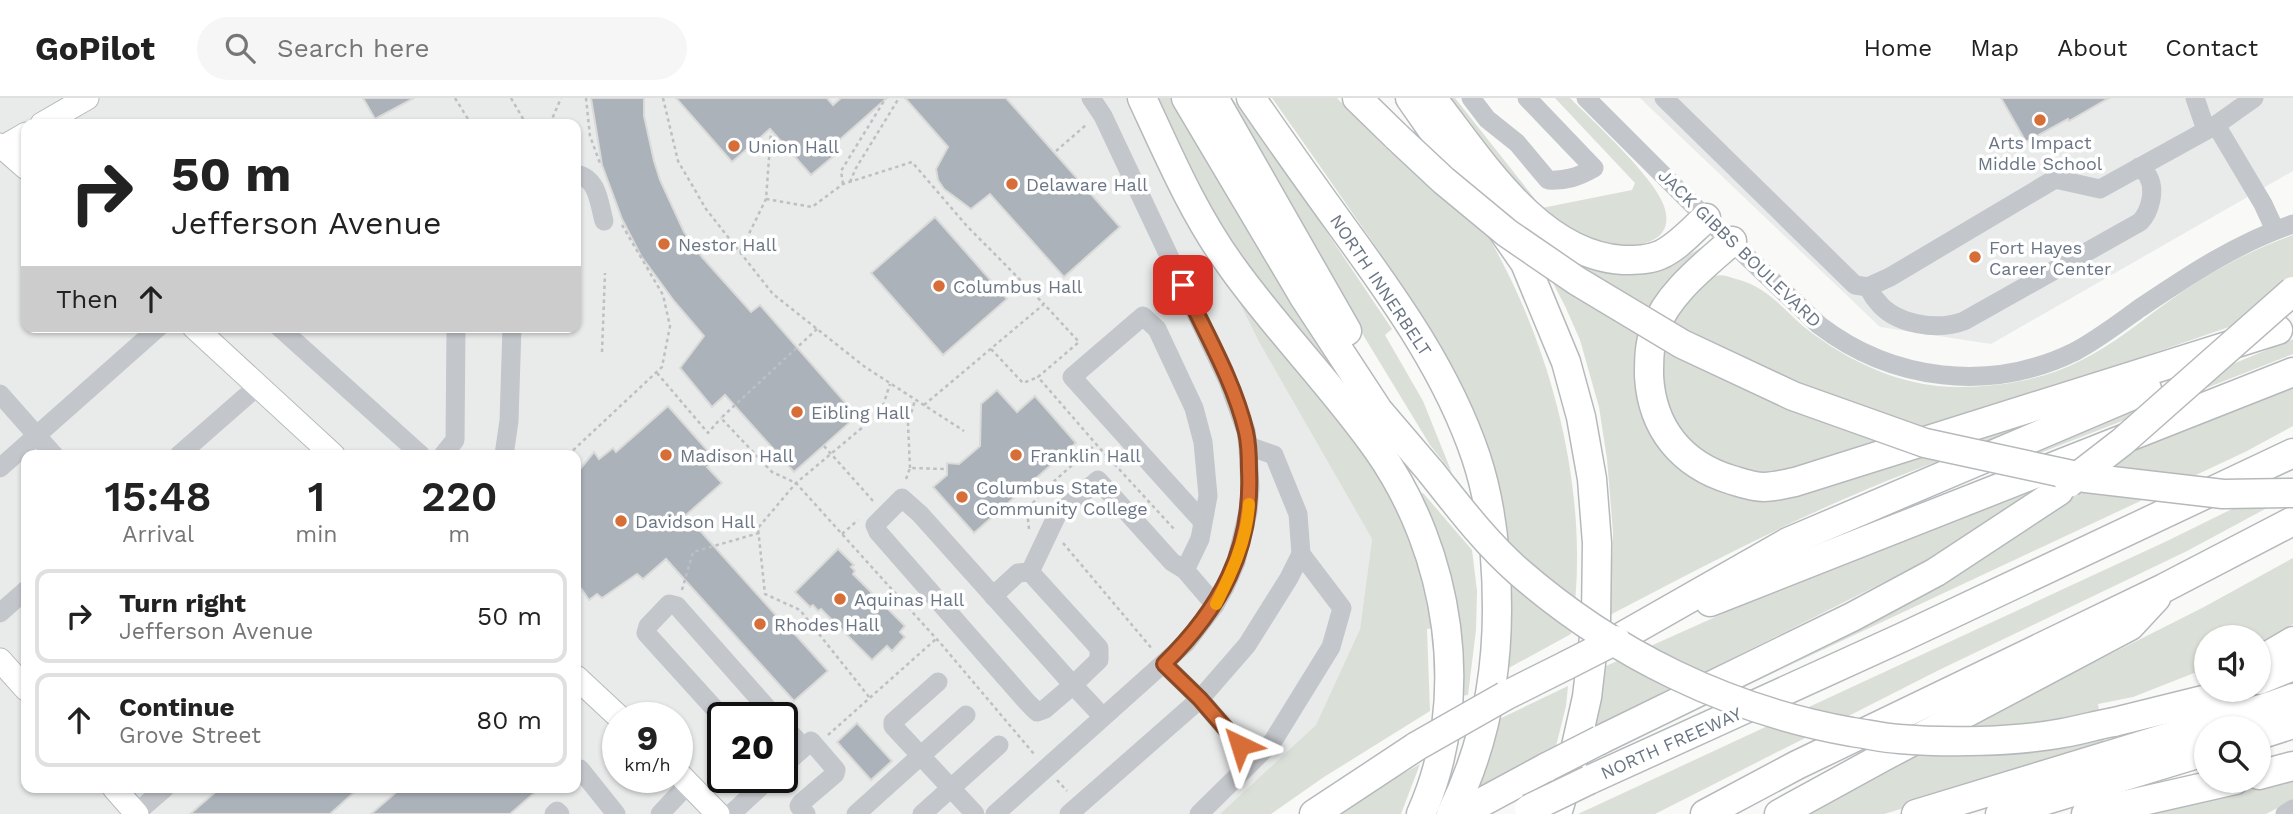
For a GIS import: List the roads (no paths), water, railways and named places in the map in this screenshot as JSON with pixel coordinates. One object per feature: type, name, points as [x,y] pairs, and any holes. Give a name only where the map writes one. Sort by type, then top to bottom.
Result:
[{"type":"highway","points":[[1142,98],[1184,188],[1207,229],[1272,320],[1378,451],[1426,543],[1443,608],[1450,686],[1441,758],[1422,814]]},
{"type":"highway","points":[[1186,98],[1284,264],[1378,410],[1473,525],[1508,561],[1561,606],[1628,651],[1702,689],[1806,724],[1898,739],[1984,740],[2060,733],[2195,702]]},
{"type":"highway","points":[[1214,98],[1370,373],[1430,472]]},
{"type":"highway","name":"NORTH INNERBELT","points":[[1251,98],[1401,307],[1433,361],[1460,416],[1476,457],[1489,507],[1497,576],[1497,636],[1493,686],[1477,750],[1460,796],[1460,812]]},
{"type":"highway","points":[[1357,98],[1443,180],[1507,233],[1577,281],[1682,344],[1793,396],[1925,443],[2086,478],[2223,494],[2293,493]]},
{"type":"highway","points":[[1410,98],[1525,263],[1566,362],[1581,417],[1592,479],[1597,543],[1596,620],[1587,697],[1572,764],[1557,814]]},
{"type":"highway","points":[[1432,98],[1531,218],[1552,235],[1584,252],[1609,259],[1638,261],[1658,256],[1672,248],[1706,218]]},
{"type":"highway","points":[[1732,242],[1677,292],[1655,327],[1649,357],[1650,391],[1656,415],[1670,440],[1690,461],[1714,475],[1743,484],[1764,487],[1796,482],[2285,328]]},
{"type":"highway","points":[[1460,812],[1600,740],[1852,617],[1936,572],[2059,491],[2122,442],[2293,291]]},
{"type":"highway","points":[[1314,814],[1417,746],[1505,696],[1616,640],[1788,542],[2285,328]]},
{"type":"highway","points":[[1616,640],[2293,372]]},
{"type":"highway","name":"NORTH FREEWAY","points":[[1524,812],[2293,453]]},
{"type":"highway","points":[[1705,814],[1809,759],[2164,588],[2293,521]]},
{"type":"highway","points":[[1779,814],[2130,626],[2164,588]]},
{"type":"highway","points":[[2271,654],[2293,641]]},
{"type":"highway","points":[[2271,675],[2293,666]]},
{"type":"highway","points":[[2114,722],[2194,689]]},
{"type":"highway","points":[[1916,814],[2293,698]]},
{"type":"highway","points":[[2271,731],[2293,724]]},
{"type":"highway","points":[[2000,814],[2194,755]]},
{"type":"highway","points":[[2271,772],[2293,766]]},
{"type":"highway","points":[[2086,814],[2194,789]]},
{"type":"main road","points":[[51,119],[87,98]]},
{"type":"main road","points":[[21,137],[1,147],[21,164]]},
{"type":"main road","points":[[201,333],[328,450]]},
{"type":"main road","points":[[0,660],[21,683]]},
{"type":"main road","points":[[581,682],[603,702]]},
{"type":"main road","points":[[118,793],[136,814]]},
{"type":"main road","points":[[693,793],[718,814]]},
{"type":"street","points":[[995,814],[1186,643],[1215,605],[1236,562],[1244,538],[1250,488],[1246,430],[1228,381],[1103,116],[1091,98]]},
{"type":"street","points":[[1471,98],[1488,119],[1517,143],[1548,180],[1576,178],[1594,169],[1527,98]]},
{"type":"street","name":"JACK GIBBS BOULEVARD","points":[[1586,98],[1801,310],[1838,339],[1871,357],[1907,369],[1942,376],[1976,378],[2014,372],[2075,351],[2213,260],[2284,227]]},
{"type":"street","points":[[1664,98],[1845,277],[1855,285],[1868,287],[1890,277],[2055,179],[2100,189],[2211,127],[2254,98]]},
{"type":"street","points":[[2202,101],[2211,127],[2263,204],[2284,227]]},
{"type":"street","points":[[1868,287],[1878,303],[1909,322],[1943,327],[1964,321],[2140,222],[2147,214],[2151,187],[2149,176],[2139,167]]},
{"type":"street","points":[[581,176],[588,178],[596,189],[604,221]]},
{"type":"street","points":[[1185,570],[1200,539],[1208,496],[1203,442],[1194,408],[1157,329],[1143,316],[1072,377],[1203,522]]},
{"type":"street","points":[[0,468],[152,333]]},
{"type":"street","points":[[286,333],[415,450]]},
{"type":"street","points":[[447,450],[455,440],[456,333]]},
{"type":"street","points":[[505,450],[509,421],[512,333]]},
{"type":"street","points":[[185,450],[258,386]]},
{"type":"street","points":[[0,394],[50,450]]},
{"type":"street","points":[[1199,814],[1273,741],[1331,647],[1342,608],[1301,554],[1298,514],[1274,455],[1248,446]]},
{"type":"street","points":[[1030,572],[1057,515],[1098,480],[1215,605]]},
{"type":"street","points":[[1030,572],[1099,648],[1099,660],[1073,685],[1045,709],[1037,712],[878,532],[876,525],[902,498],[920,514],[1073,685],[1103,717]]},
{"type":"street","points":[[1074,809],[1200,699],[1247,645],[1301,554]]},
{"type":"street","points":[[993,596],[1018,573],[1030,572]]},
{"type":"street","points":[[0,613],[21,594]]},
{"type":"street","points":[[709,702],[646,633],[648,626],[669,604],[677,606],[762,702]]},
{"type":"street","points":[[1164,664],[1200,699],[1253,760]]},
{"type":"street","points":[[938,682],[893,722],[893,726],[975,814]]},
{"type":"street","points":[[856,814],[966,715]]},
{"type":"street","points":[[798,738],[836,770],[835,774],[801,803],[799,806],[806,814]]},
{"type":"street","points":[[922,814],[999,745]]},
{"type":"street","points":[[798,755],[809,747]]},
{"type":"street","points":[[581,770],[616,814]]},
{"type":"street","points":[[136,814],[159,793]]},
{"type":"street","points":[[660,814],[686,793]]},
{"type":"street","points":[[731,814],[754,793]]},
{"type":"street","points":[[2285,814],[2293,809]]},
{"type":"street","points":[[554,814],[558,811],[560,814]]},
{"type":"place","name":"Arts Impact Middle School","points":[[2040,120]]},
{"type":"place","name":"Union Hall","points":[[734,146]]},
{"type":"place","name":"Delaware Hall","points":[[1012,184]]},
{"type":"place","name":"Nestor Hall","points":[[664,244]]},
{"type":"place","name":"Fort Hayes Career Center","points":[[1975,257]]},
{"type":"place","name":"Columbus Hall","points":[[939,286]]},
{"type":"place","name":"Eibling Hall","points":[[797,412]]},
{"type":"place","name":"Madison Hall","points":[[666,455]]},
{"type":"place","name":"Franklin Hall","points":[[1016,455]]},
{"type":"place","name":"Columbus State Community College","points":[[962,497]]},
{"type":"place","name":"Davidson Hall","points":[[621,521]]},
{"type":"place","name":"Aquinas Hall","points":[[840,599]]},
{"type":"place","name":"Rhodes Hall","points":[[760,624]]}]
